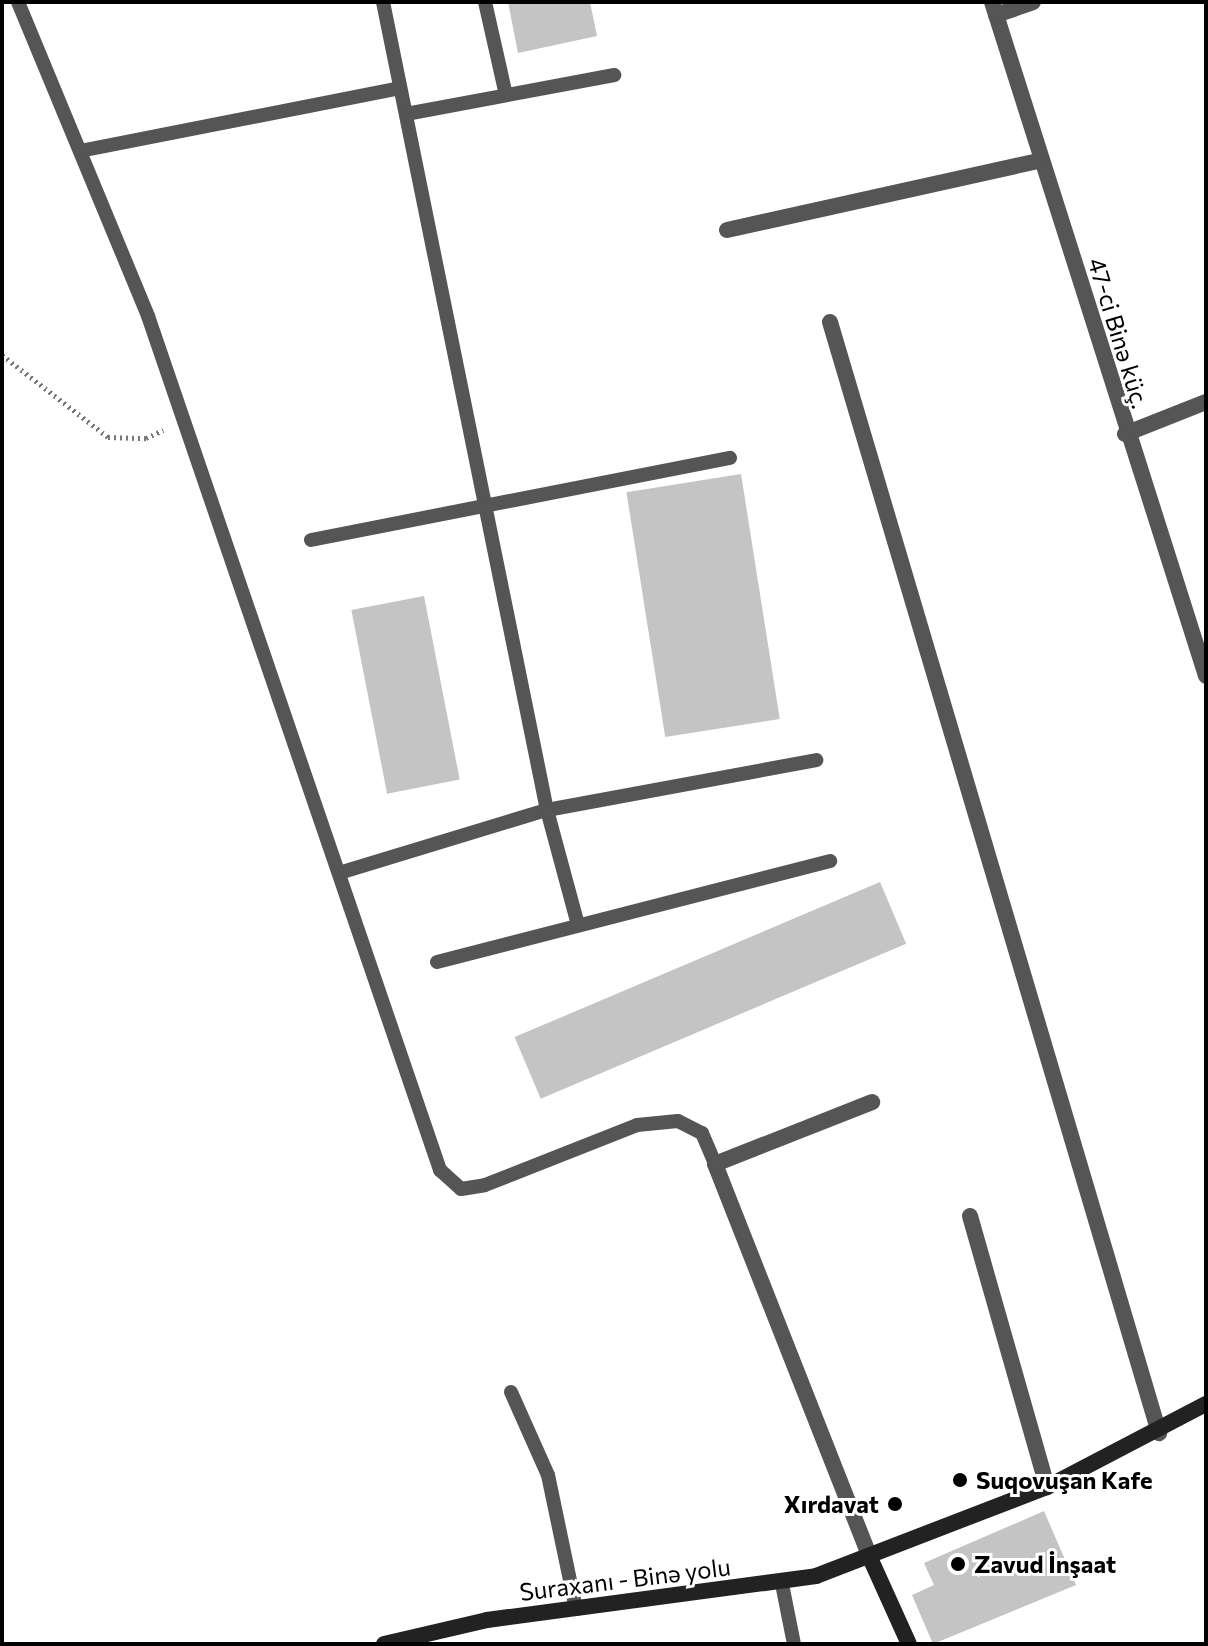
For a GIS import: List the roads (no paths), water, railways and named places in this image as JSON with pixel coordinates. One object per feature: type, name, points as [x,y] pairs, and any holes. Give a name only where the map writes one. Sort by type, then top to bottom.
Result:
[{"type":"street","points":[[994,8],[1033,2]]},
{"type":"street","name":"47-ci Binə küç.","points":[[994,8],[1125,434],[1206,676]]},
{"type":"street","points":[[727,230],[1039,161]]},
{"type":"street","points":[[830,322],[1159,1433]]},
{"type":"street","points":[[1125,434],[1206,402]]},
{"type":"street","points":[[872,1102],[715,1164],[871,1560],[909,1644]]},
{"type":"street","points":[[970,1216],[1047,1487]]},
{"type":"street","name":"Suraxanı - Binə yolu","points":[[384,1644],[576,1609],[782,1584],[871,1560],[1047,1487],[1159,1433],[1206,1404]]},
{"type":"lane","points":[[18,2],[80,151],[183,419],[440,1170],[461,1189],[637,1125],[678,1121],[702,1133],[715,1164]]},
{"type":"lane","points":[[383,2],[547,810],[578,925]]},
{"type":"lane","points":[[485,2],[506,95]]},
{"type":"lane","points":[[406,114],[614,75]]},
{"type":"lane","points":[[80,151],[400,88]]},
{"type":"lane","points":[[311,540],[730,458]]},
{"type":"lane","points":[[339,873],[547,810],[816,760]]},
{"type":"lane","points":[[437,962],[830,861]]},
{"type":"lane","points":[[511,1392],[548,1475],[576,1609]]},
{"type":"lane","points":[[782,1584],[794,1644]]},
{"type":"place","name":"Suqovuşan Kafe","points":[[960,1480]]},
{"type":"place","name":"Xırdavat","points":[[895,1504]]},
{"type":"place","name":"Zavud İnşaat","points":[[958,1564]]}]
